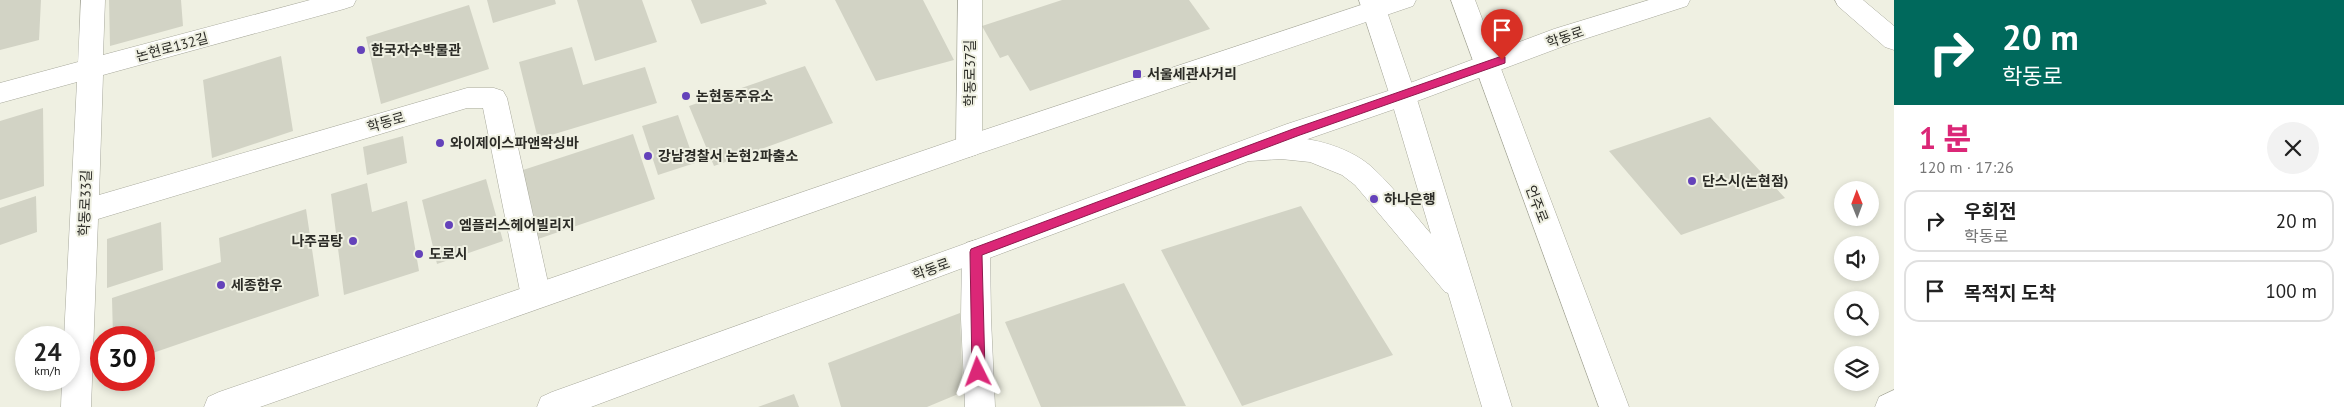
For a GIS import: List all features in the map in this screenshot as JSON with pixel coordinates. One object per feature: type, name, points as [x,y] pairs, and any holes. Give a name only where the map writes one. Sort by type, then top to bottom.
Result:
[{"type":"main road","name":"학동로33길","points":[[76,407],[93,0]]},
{"type":"main road","name":"논현로132길","points":[[0,93],[344,0]]},
{"type":"main road","name":"학동로37길","points":[[969,146],[970,0]]},
{"type":"main road","points":[[218,407],[1372,5],[1404,0]]},
{"type":"main road","name":"언주로","points":[[1463,0],[1614,407]]},
{"type":"main road","name":"학동로","points":[[552,407],[1250,150],[1486,66],[1563,36],[1678,0]]},
{"type":"main road","points":[[1847,0],[1894,40]]},
{"type":"main road","points":[[1372,5],[1403,96],[1497,407]]},
{"type":"main road","name":"학동로","points":[[84,211],[467,98],[494,98],[536,296]]},
{"type":"main road","points":[[1250,150],[1278,146],[1295,147],[1324,154],[1352,167],[1365,177],[1462,290]]},
{"type":"main road","points":[[976,252],[976,319],[980,407]]},
{"type":"main road","points":[[1890,407],[1894,405]]},
{"type":"building","points":[[0,0],[41,0],[39,40],[0,50]]},
{"type":"building","points":[[109,0],[181,0],[183,26],[110,46]]},
{"type":"building","points":[[487,0],[555,0],[556,4],[493,23]]},
{"type":"building","points":[[577,0],[642,0],[657,42],[595,61]]},
{"type":"building","points":[[691,0],[765,0],[767,4],[701,24]]},
{"type":"building","points":[[835,0],[923,0],[954,60],[876,81]]},
{"type":"building","points":[[1062,0],[1189,0],[1210,29],[1030,91],[1008,55],[1000,58],[982,26]]},
{"type":"building","points":[[469,5],[489,69],[381,104],[366,37]]},
{"type":"building","points":[[572,47],[583,85],[645,67],[657,103],[538,139],[519,62]]},
{"type":"building","points":[[281,56],[293,131],[212,158],[203,80]]},
{"type":"building","points":[[805,66],[833,123],[714,166],[689,106]]},
{"type":"building","points":[[43,108],[44,186],[0,200],[0,121]]},
{"type":"building","points":[[678,115],[695,163],[658,175],[642,126]]},
{"type":"building","points":[[1710,117],[1785,198],[1681,235],[1609,151]]},
{"type":"building","points":[[633,134],[655,199],[538,239],[520,171]]},
{"type":"building","points":[[403,136],[407,163],[367,175],[363,147]]},
{"type":"building","points":[[486,179],[503,241],[437,264],[422,200]]},
{"type":"building","points":[[367,183],[372,212],[407,201],[419,271],[344,295],[331,194]]},
{"type":"building","points":[[36,196],[37,232],[0,245],[0,208]]},
{"type":"building","points":[[1301,206],[1393,355],[1242,406],[1161,250]]},
{"type":"building","points":[[306,209],[319,296],[155,352],[155,326],[113,326],[112,298],[221,262],[219,238]]},
{"type":"building","points":[[161,222],[163,270],[107,288],[107,239]]},
{"type":"building","points":[[1124,283],[1186,406],[1041,407],[1005,322]]},
{"type":"building","points":[[960,313],[963,392],[927,407],[841,407],[828,363]]},
{"type":"building","points":[[794,394],[799,407],[758,407]]},
{"type":"place","name":"한국자수박물관","points":[[361,50]]},
{"type":"place","name":"서울세관사거리","points":[[1137,74]]},
{"type":"place","name":"논현동주유소","points":[[686,96]]},
{"type":"place","name":"와이제이스파앤왁싱바","points":[[440,143]]},
{"type":"place","name":"강남경찰서 논현2파출소","points":[[648,156]]},
{"type":"place","name":"단스시(논현점)","points":[[1692,181]]},
{"type":"place","name":"하나은행","points":[[1374,199]]},
{"type":"place","name":"엠플러스헤어빌리지","points":[[449,225]]},
{"type":"place","name":"나주곰탕","points":[[353,241]]},
{"type":"place","name":"도로시","points":[[419,254]]},
{"type":"place","name":"세종한우","points":[[221,285]]},
{"type":"route","points":[[978,372],[976,252],[1296,132],[1502,60]]}]
